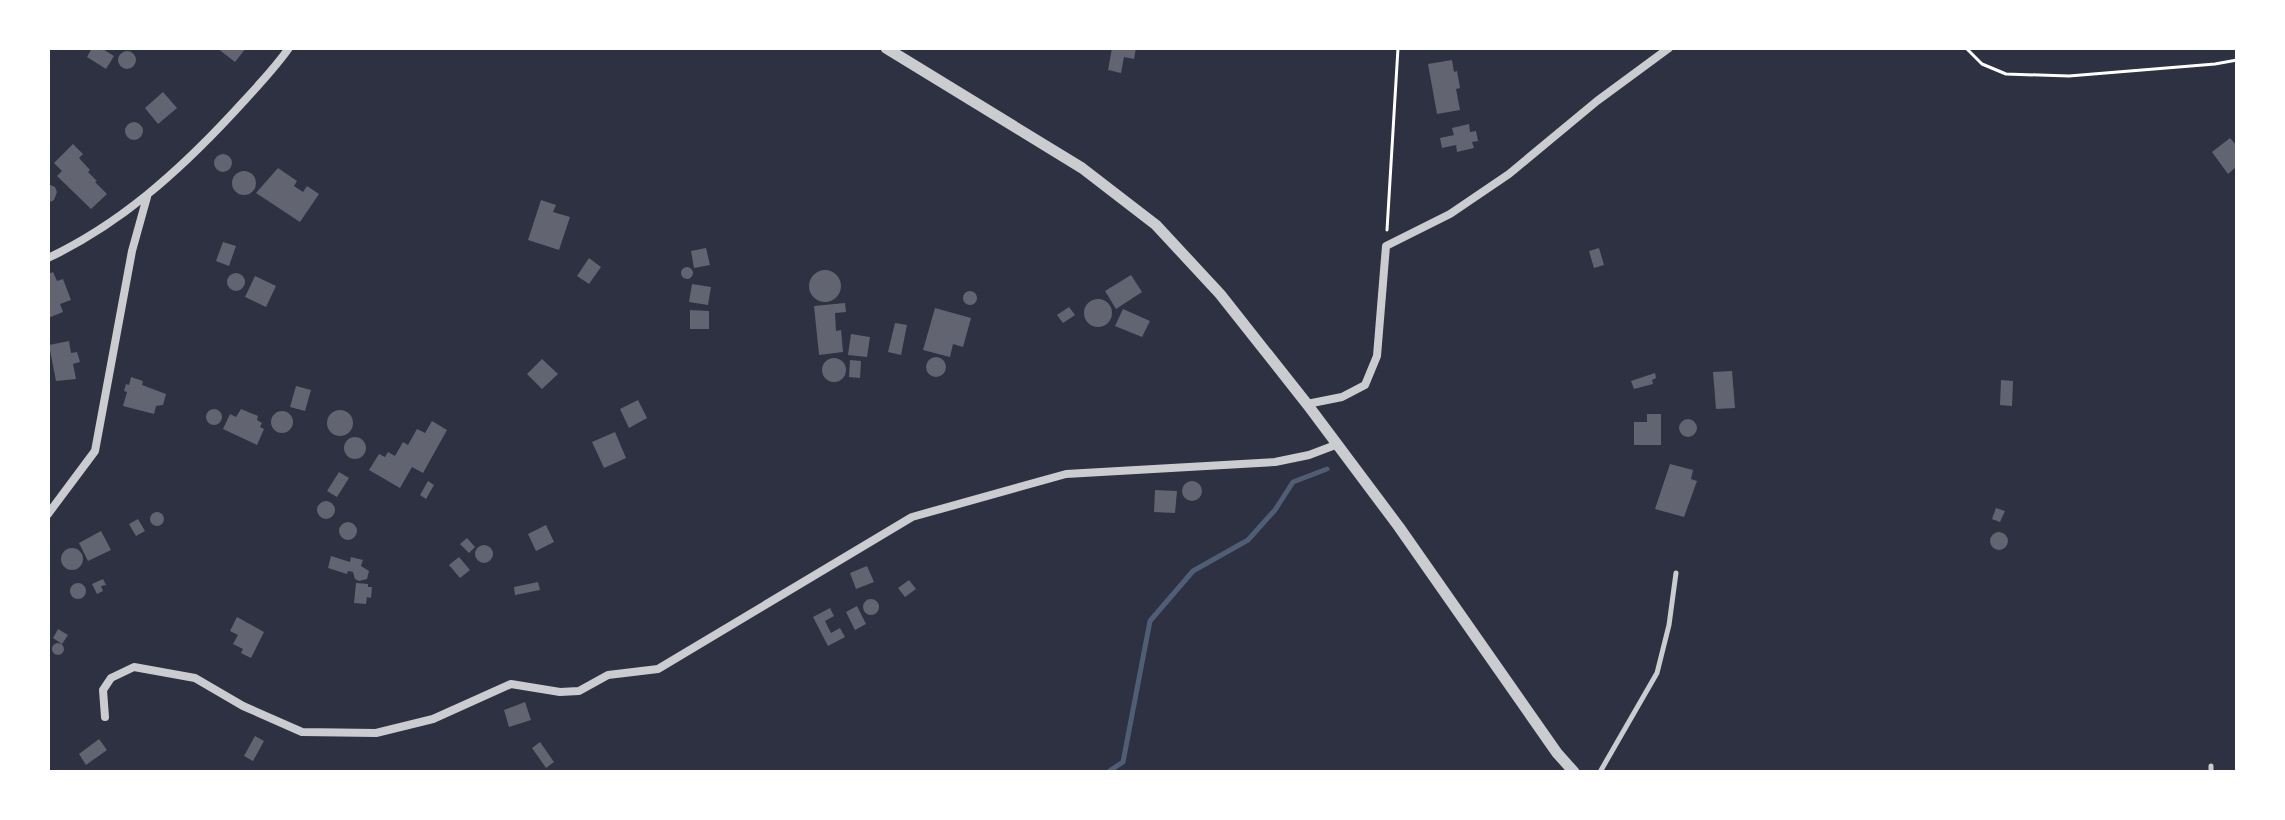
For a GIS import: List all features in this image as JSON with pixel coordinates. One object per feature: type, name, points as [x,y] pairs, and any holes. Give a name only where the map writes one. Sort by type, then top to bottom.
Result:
[{"type":"street","points":[[48,258],[73,246],[147,197],[188,162],[275,68],[289,48]]},
{"type":"street","points":[[886,48],[1082,168],[1156,225],[1220,294],[1338,444],[1557,753],[1574,772]]},
{"type":"street","points":[[1307,404],[1342,397],[1365,385],[1377,356],[1386,246],[1450,214],[1509,174],[1597,101],[1669,48]]},
{"type":"street","points":[[48,514],[95,451],[132,251],[147,197]]},
{"type":"street","points":[[105,717],[103,690],[111,678],[134,667],[195,678],[243,706],[302,732],[376,733],[433,719],[511,684],[560,692],[579,691],[608,675],[658,669],[912,517],[1066,474],[1275,462],[1309,455],[1338,444]]},
{"type":"lane","points":[[1600,772],[1657,673],[1669,625],[1676,573]]},
{"type":"path","points":[[1386,246],[1398,48]]},
{"type":"path","points":[[1966,48],[1982,64],[2006,74],[2069,76],[2237,60]]},
{"type":"building","points":[[92,48],[101,48],[114,56],[106,69],[87,57]]},
{"type":"building","points":[[217,48],[246,48],[235,62]]},
{"type":"building","points":[[1112,48],[1136,48],[1134,59],[1124,57],[1121,73],[1108,70]]},
{"type":"building","points":[[127,51],[136,60],[127,69],[118,60]]},
{"type":"building","points":[[1452,60],[1460,88],[1456,89],[1460,110],[1437,114],[1428,64]]},
{"type":"building","points":[[163,92],[177,108],[158,124],[145,108]]},
{"type":"building","points":[[130,122],[138,122],[143,131],[141,138],[130,140],[125,135],[125,127]]},
{"type":"building","points":[[1469,124],[1470,132],[1476,131],[1478,141],[1472,142],[1474,148],[1457,152],[1456,145],[1442,148],[1440,138],[1454,135],[1452,128]]},
{"type":"building","points":[[2230,138],[2237,146],[2237,166],[2228,174],[2212,152]]},
{"type":"building","points":[[73,144],[83,154],[79,158],[90,170],[88,172],[107,194],[91,209],[57,176],[62,171],[54,163]]},
{"type":"building","points":[[219,154],[227,154],[232,163],[230,170],[219,172],[214,167],[214,159]]},
{"type":"building","points":[[278,168],[297,181],[294,186],[303,192],[307,186],[319,194],[300,222],[256,193]]},
{"type":"building","points":[[244,171],[252,175],[256,183],[252,191],[244,195],[236,191],[232,183],[236,175]]},
{"type":"building","points":[[48,184],[55,187],[57,192],[50,202]]},
{"type":"building","points":[[541,200],[556,205],[553,212],[570,217],[559,250],[528,240]]},
{"type":"building","points":[[223,242],[236,246],[229,266],[216,261]]},
{"type":"building","points":[[706,248],[710,265],[694,268],[691,251]]},
{"type":"building","points":[[1599,248],[1604,265],[1594,268],[1589,251]]},
{"type":"building","points":[[589,258],[601,267],[589,284],[577,276]]},
{"type":"building","points":[[687,267],[693,273],[687,279],[681,273]]},
{"type":"building","points":[[825,270],[836,275],[841,286],[836,297],[825,302],[814,297],[809,286],[814,275]]},
{"type":"building","points":[[53,272],[57,281],[63,279],[71,300],[60,304],[63,312],[48,318],[48,274]]},
{"type":"building","points":[[236,273],[245,282],[236,291],[227,282]]},
{"type":"building","points":[[1131,275],[1142,292],[1116,309],[1105,291]]},
{"type":"building","points":[[255,276],[276,286],[266,307],[245,297]]},
{"type":"building","points":[[692,284],[711,287],[708,305],[689,302]]},
{"type":"building","points":[[970,291],[977,298],[970,305],[963,298]]},
{"type":"building","points":[[1098,299],[1108,303],[1112,313],[1108,323],[1098,327],[1088,323],[1084,313],[1088,303]]},
{"type":"building","points":[[845,303],[846,312],[835,313],[836,331],[841,330],[843,352],[819,355],[814,306]]},
{"type":"building","points":[[1069,307],[1075,315],[1063,323],[1057,315]]},
{"type":"building","points":[[935,308],[971,318],[963,347],[953,344],[950,357],[923,350]]},
{"type":"building","points":[[1123,309],[1150,321],[1142,337],[1115,326]]},
{"type":"building","points":[[690,310],[709,311],[709,329],[690,329]]},
{"type":"building","points":[[895,323],[907,325],[901,355],[888,352]]},
{"type":"building","points":[[851,334],[870,337],[867,357],[848,355]]},
{"type":"building","points":[[69,341],[71,353],[77,352],[80,362],[73,364],[76,379],[56,381],[49,345]]},
{"type":"building","points":[[936,357],[943,360],[946,367],[943,374],[936,377],[929,374],[926,367],[929,360]]},
{"type":"building","points":[[834,358],[843,361],[846,370],[843,379],[834,382],[825,379],[822,370],[825,361]]},
{"type":"building","points":[[542,359],[558,374],[542,389],[527,374]]},
{"type":"building","points":[[850,360],[861,361],[860,378],[849,377]]},
{"type":"building","points":[[1732,371],[1735,408],[1716,409],[1713,372]]},
{"type":"building","points":[[1655,373],[1653,384],[1634,389],[1631,381]]},
{"type":"building","points":[[131,377],[166,394],[163,405],[156,406],[154,414],[123,406],[127,392],[124,391]]},
{"type":"building","points":[[2001,380],[2013,381],[2012,406],[2000,405]]},
{"type":"building","points":[[296,386],[311,390],[305,411],[290,407]]},
{"type":"building","points":[[638,400],[647,418],[629,428],[620,409]]},
{"type":"building","points":[[214,409],[220,411],[220,423],[214,425],[208,423],[206,417],[208,411]]},
{"type":"building","points":[[241,409],[258,416],[257,420],[262,423],[260,427],[264,429],[257,445],[223,429],[230,414],[236,417]]},
{"type":"building","points":[[340,410],[349,414],[353,423],[349,432],[340,436],[331,432],[327,423],[331,414]]},
{"type":"building","points":[[282,411],[293,422],[282,433],[271,422]]},
{"type":"building","points":[[1647,414],[1661,414],[1661,445],[1634,445],[1634,422],[1647,422]]},
{"type":"building","points":[[1688,419],[1697,428],[1688,437],[1679,428]]},
{"type":"building","points":[[432,421],[447,430],[423,473],[412,467],[400,488],[369,470],[379,454],[385,457],[388,452],[395,456],[403,442],[408,445],[417,429],[425,433]]},
{"type":"building","points":[[615,432],[626,458],[604,468],[592,442]]},
{"type":"building","points":[[351,437],[359,437],[366,448],[359,459],[351,459],[344,452],[344,444]]},
{"type":"building","points":[[1670,464],[1693,470],[1691,479],[1697,481],[1684,517],[1655,509]]},
{"type":"building","points":[[339,472],[349,478],[337,497],[327,491]]},
{"type":"building","points":[[428,481],[434,485],[426,499],[420,495]]},
{"type":"building","points":[[1192,481],[1199,484],[1202,491],[1199,498],[1192,501],[1185,498],[1182,491],[1185,484]]},
{"type":"building","points":[[1155,490],[1177,491],[1175,513],[1154,512]]},
{"type":"building","points":[[326,501],[335,510],[326,519],[317,510]]},
{"type":"building","points":[[1996,508],[2005,511],[2000,522],[1992,519]]},
{"type":"building","points":[[157,512],[164,519],[157,526],[150,519]]},
{"type":"building","points":[[138,519],[145,531],[136,536],[129,524]]},
{"type":"building","points":[[348,522],[357,531],[348,540],[339,531]]},
{"type":"building","points":[[546,525],[554,542],[536,551],[528,534]]},
{"type":"building","points":[[101,531],[111,550],[88,561],[79,543]]},
{"type":"building","points":[[1999,532],[2008,541],[1999,550],[1990,541]]},
{"type":"building","points":[[467,538],[475,547],[469,553],[460,544]]},
{"type":"building","points":[[480,545],[488,545],[493,554],[491,561],[480,563],[475,558],[475,550]]},
{"type":"building","points":[[72,548],[80,551],[83,559],[80,567],[72,570],[64,567],[61,559],[64,551]]},
{"type":"building","points":[[331,556],[350,562],[351,557],[363,560],[361,566],[369,571],[367,579],[359,581],[353,572],[348,571],[347,574],[328,568]]},
{"type":"building","points":[[459,557],[470,570],[460,578],[449,565]]},
{"type":"building","points":[[867,566],[874,582],[856,589],[850,573]]},
{"type":"building","points":[[103,579],[106,585],[101,586],[103,591],[97,594],[92,584]]},
{"type":"building","points":[[909,580],[916,589],[905,597],[898,588]]},
{"type":"building","points":[[538,582],[540,590],[515,595],[514,587]]},
{"type":"building","points":[[78,583],[86,591],[78,599],[70,591]]},
{"type":"building","points":[[356,583],[372,587],[371,598],[367,597],[366,604],[354,603]]},
{"type":"building","points":[[868,599],[874,599],[879,607],[877,613],[868,615],[863,610],[863,604]]},
{"type":"building","points":[[857,606],[866,624],[855,630],[846,612]]},
{"type":"building","points":[[830,608],[834,616],[825,621],[831,633],[840,628],[845,637],[828,646],[813,617]]},
{"type":"building","points":[[237,617],[264,632],[251,658],[233,644],[238,635],[230,631]]},
{"type":"building","points":[[58,629],[68,635],[62,644],[53,638]]},
{"type":"building","points":[[58,643],[64,649],[58,655],[52,649]]},
{"type":"building","points":[[525,702],[531,720],[509,727],[504,710]]},
{"type":"building","points":[[255,736],[264,741],[253,761],[244,756]]},
{"type":"building","points":[[99,739],[107,750],[86,765],[79,754]]},
{"type":"building","points":[[540,742],[554,762],[546,768],[532,748]]},
{"type":"waterway","points":[[1108,772],[1123,762],[1150,621],[1193,571],[1248,540],[1275,510],[1293,482],[1327,469]]}]
